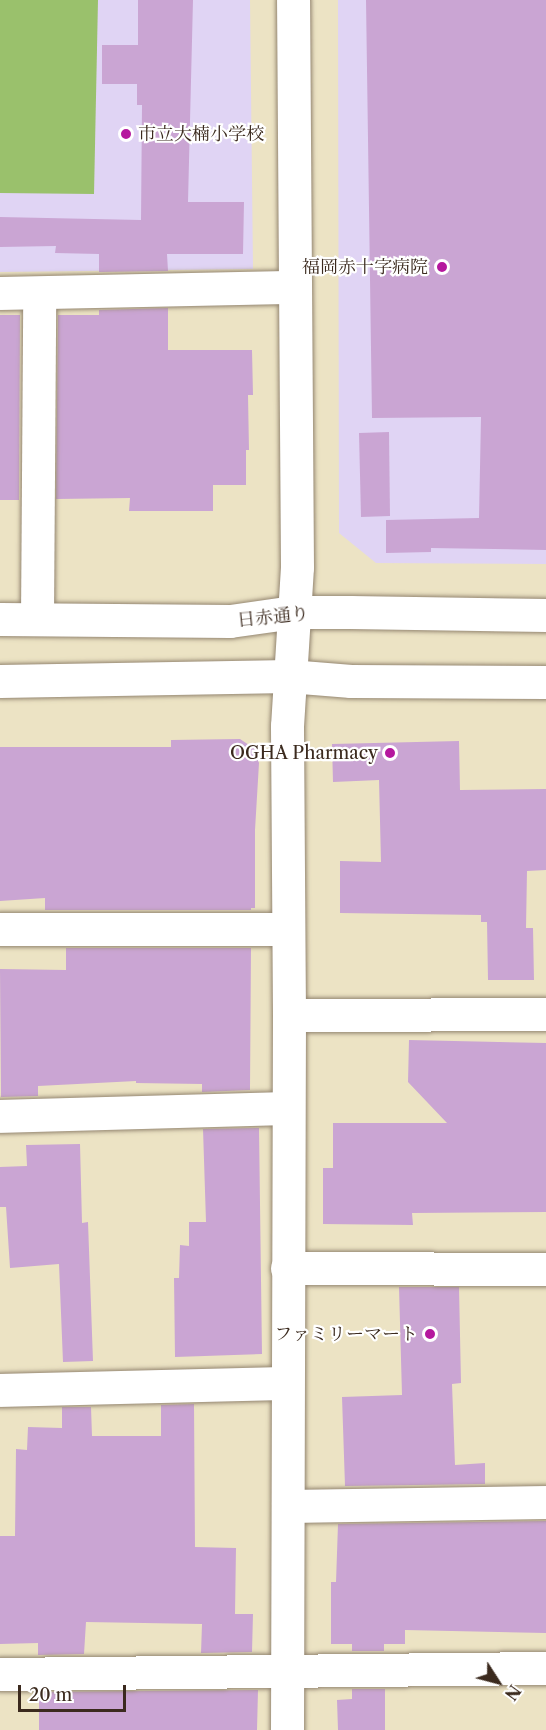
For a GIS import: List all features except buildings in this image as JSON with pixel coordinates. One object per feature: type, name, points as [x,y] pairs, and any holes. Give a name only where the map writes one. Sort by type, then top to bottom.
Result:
[{"type":"street","points":[[287,1730],[289,676],[297,567],[293,0]]},
{"type":"street","points":[[0,293],[294,287]]},
{"type":"street","points":[[37,619],[39,293]]},
{"type":"street","name":"日赤通り","points":[[0,619],[230,621],[294,612],[546,615]]},
{"type":"street","points":[[0,681],[289,676],[351,681],[546,682]]},
{"type":"street","points":[[0,929],[287,929]]},
{"type":"street","points":[[289,1015],[546,1014]]},
{"type":"street","points":[[0,1116],[288,1108]]},
{"type":"street","points":[[287,1268],[546,1269]]},
{"type":"street","points":[[0,1390],[287,1383]]},
{"type":"street","points":[[288,1506],[546,1502]]},
{"type":"street","points":[[0,1674],[546,1668]]},
{"type":"shaded area","name":"市立大楠小学校","points":[[0,0],[250,0],[253,269],[0,272]]},
{"type":"shaded area","name":"福岡赤十字病院","points":[[338,0],[546,0],[546,564],[376,563],[339,533]]},
{"type":"green space","points":[[0,0],[98,0],[94,194],[0,193]]},
{"type":"place","name":"市立大楠小学校","points":[[126,134]]},
{"type":"place","name":"福岡赤十字病院","points":[[442,267]]},
{"type":"place","name":"OGHA Pharmacy","points":[[390,753]]},
{"type":"place","name":"ファミリーマート","points":[[430,1334]]}]
